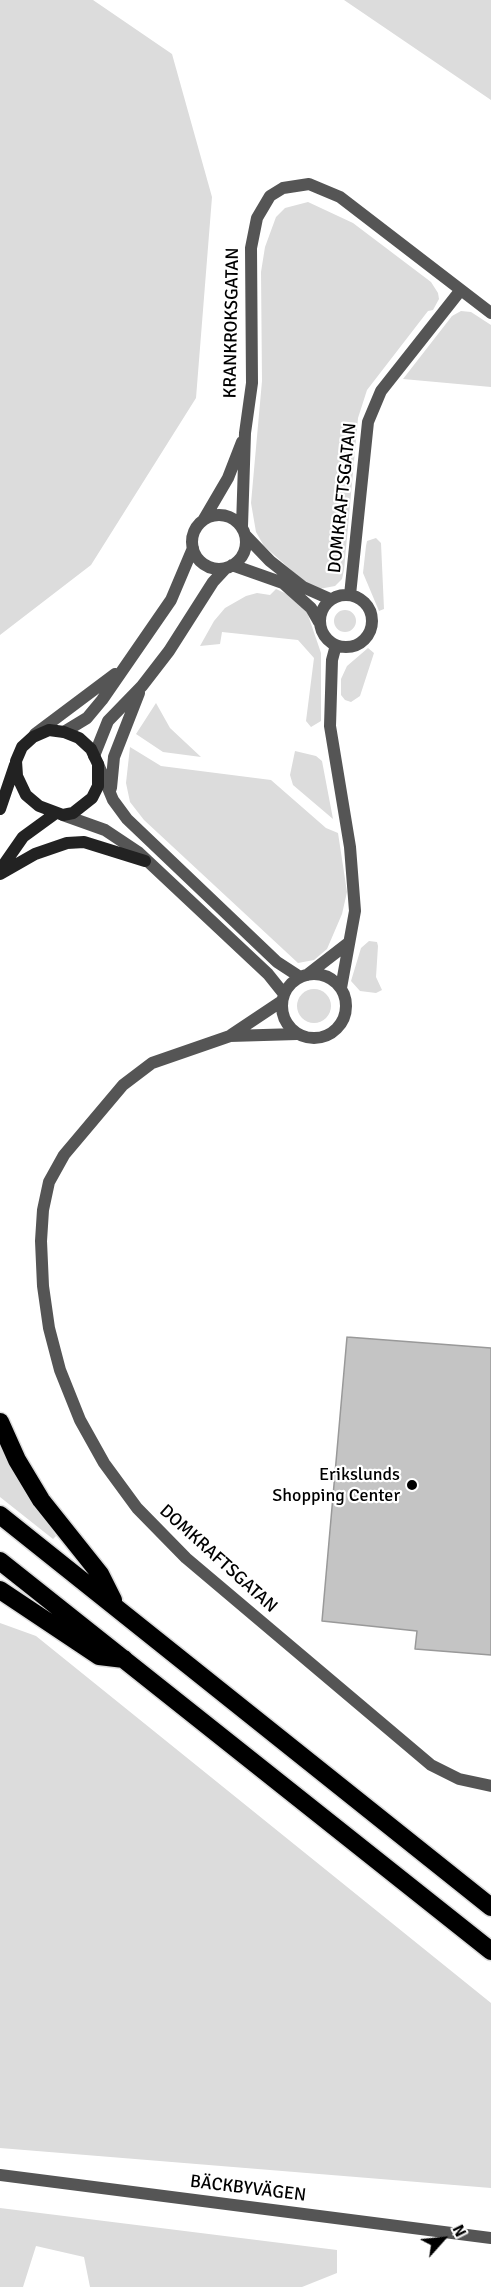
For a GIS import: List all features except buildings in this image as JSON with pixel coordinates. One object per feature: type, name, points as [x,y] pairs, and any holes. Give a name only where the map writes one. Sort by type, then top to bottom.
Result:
[{"type":"highway","points":[[0,1422],[16,1460],[41,1500],[100,1575],[116,1607]]},
{"type":"highway","points":[[0,1515],[491,1907]]},
{"type":"highway","points":[[0,1561],[491,1951]]},
{"type":"highway","points":[[0,1590],[99,1656],[124,1659]]},
{"type":"street","name":"KRANKROKSGATAN","points":[[245,433],[252,374],[251,248],[263,205],[283,188],[309,184],[340,197],[491,313]]},
{"type":"street","name":"DOMKRAFTSGATAN","points":[[350,595],[368,422],[381,391],[460,291]]},
{"type":"street","points":[[245,433],[228,478],[204,519],[196,527],[192,537],[193,548],[198,558],[206,565],[215,568],[229,566],[283,584],[311,608],[324,636],[336,645],[357,645],[366,638],[371,628],[372,617],[368,607],[360,599],[350,595],[340,595],[330,599],[322,609],[319,622]]},
{"type":"street","points":[[0,872],[23,837],[60,814],[84,806],[92,798],[98,786],[96,760],[108,721],[141,686],[169,651],[213,582],[241,558],[246,548],[244,531],[245,433]]},
{"type":"street","points":[[204,519],[218,514],[231,517],[270,561],[303,588],[330,599]]},
{"type":"street","points":[[64,732],[78,725],[94,710],[171,600],[193,548]]},
{"type":"street","points":[[16,762],[17,776],[26,795],[39,806],[105,830],[138,852],[268,974],[283,998],[284,1017],[297,1034],[315,1039],[327,1036],[338,1029],[346,1009],[340,988],[355,910],[350,847],[330,726],[332,660],[336,645]]},
{"type":"street","points":[[0,809],[22,747],[121,670]]},
{"type":"street","points":[[113,800],[111,788],[114,757],[141,686]]},
{"type":"street","points":[[33,737],[49,730],[64,732],[85,742],[96,760],[113,800],[127,819],[277,962],[303,976],[326,976],[340,988]]},
{"type":"street","points":[[0,872],[35,854],[67,843],[84,842],[145,861]]},
{"type":"street","points":[[283,998],[291,984],[347,944]]},
{"type":"street","name":"DOMKRAFTSGATAN","points":[[283,998],[230,1036],[162,1059],[136,1073],[123,1085],[64,1155],[49,1182],[43,1210],[43,1286],[60,1370],[80,1420],[104,1463],[137,1509],[186,1558],[431,1765],[459,1779],[491,1786]]},
{"type":"street","name":"DOMKRAFTSGATAN","points":[[230,1036],[297,1034]]},
{"type":"street","name":"BÄCKBYVÄGEN","points":[[0,2175],[491,2238]]},
{"type":"shaded area","points":[[0,0],[93,0],[172,54],[212,197],[196,398],[91,565],[0,635]]},
{"type":"shaded area","points":[[344,0],[491,0],[491,100]]},
{"type":"shaded area","points":[[308,202],[353,223],[431,282],[439,299],[433,310],[428,311],[367,390],[358,418],[342,579],[335,586],[319,589],[307,584],[264,546],[256,532],[251,503],[262,381],[261,272],[265,247],[276,217],[285,208]]},
{"type":"shaded area","points":[[461,311],[471,312],[491,325],[491,387],[403,379],[452,316]]},
{"type":"shaded area","points":[[376,538],[381,543],[384,609],[379,611],[363,573],[367,541]]},
{"type":"shaded area","points":[[276,589],[289,595],[307,612],[321,653],[321,721],[311,727],[306,721],[314,658],[298,640],[222,632],[220,644],[200,646],[214,621],[225,608],[246,596],[257,593],[270,595]]},
{"type":"shaded area","points":[[345,610],[353,613],[356,621],[353,629],[345,632],[337,629],[334,621],[337,613]]},
{"type":"shaded area","points":[[368,648],[374,653],[360,696],[351,702],[345,700],[341,695],[341,679],[347,666]]},
{"type":"shaded area","points":[[156,703],[170,728],[201,757],[163,752],[136,734]]},
{"type":"shaded area","points":[[130,747],[161,766],[271,780],[326,828],[338,833],[347,892],[342,914],[327,949],[314,960],[298,963],[144,820],[130,802],[126,783]]},
{"type":"shaded area","points":[[295,751],[316,756],[322,761],[333,819],[293,785],[290,775]]},
{"type":"shaded area","points":[[369,941],[377,942],[378,946],[376,977],[382,990],[376,993],[360,991],[351,981],[361,948]]},
{"type":"shaded area","points":[[314,989],[326,994],[331,1006],[326,1018],[314,1023],[302,1018],[297,1006],[302,994]]},
{"type":"shaded area","points":[[0,1446],[11,1468],[56,1536],[53,1539],[0,1497]]},
{"type":"shaded area","points":[[0,1623],[36,1636],[491,2003],[491,2188],[0,2148]]},
{"type":"shaded area","points":[[0,2208],[337,2250],[337,2273],[302,2287],[90,2287],[84,2257],[36,2246],[23,2287],[0,2287]]},
{"type":"place","name":"Erikslunds Shopping Center","points":[[412,1485]]}]
